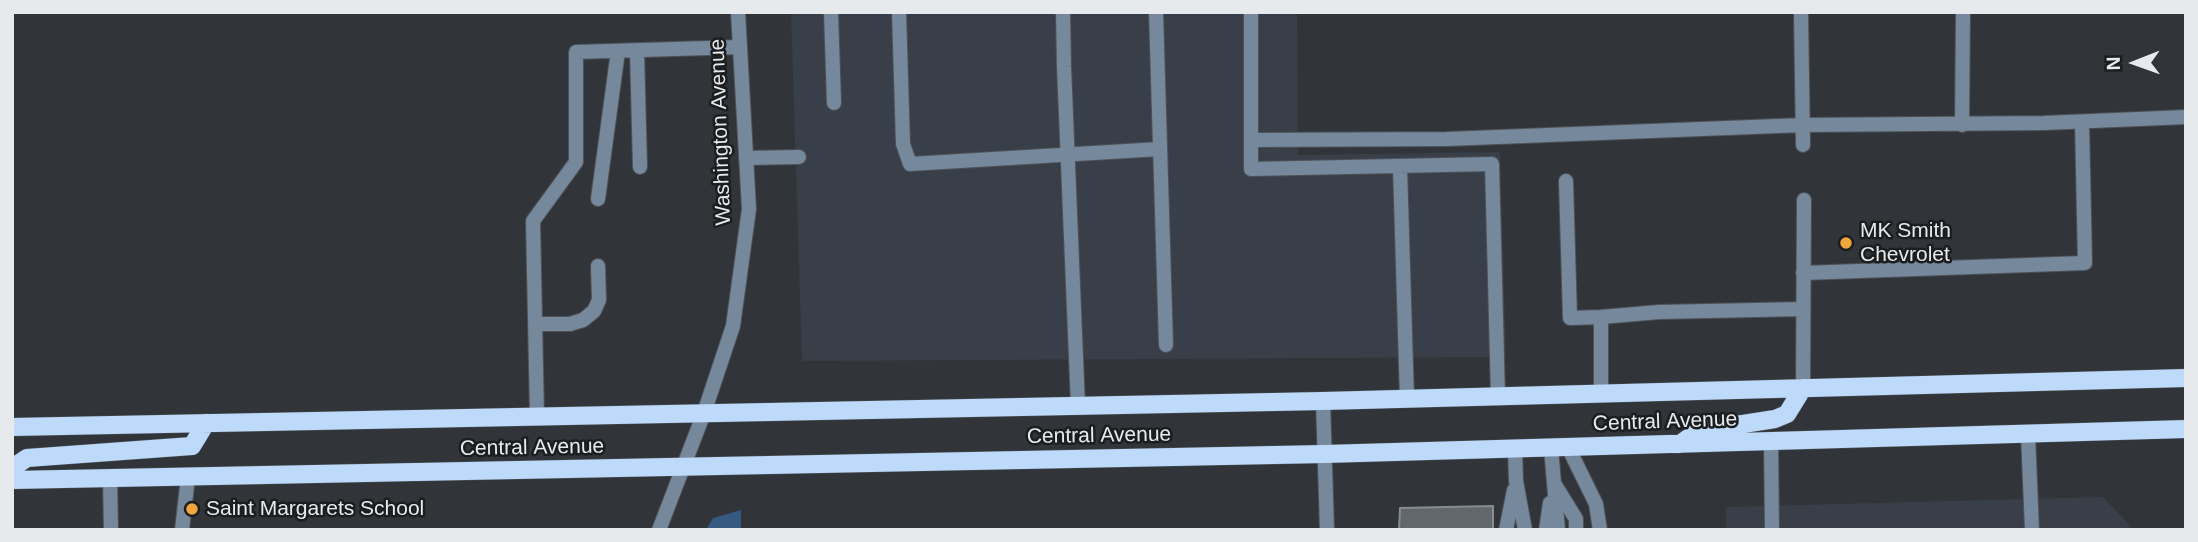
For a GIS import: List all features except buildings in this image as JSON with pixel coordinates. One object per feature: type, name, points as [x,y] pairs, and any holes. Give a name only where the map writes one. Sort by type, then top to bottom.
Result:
[{"type":"main road","name":"Central Avenue","points":[[12,427],[1323,401],[2186,378]]},
{"type":"main road","points":[[1678,445],[1698,431],[1774,419],[1787,414],[1803,388]]},
{"type":"main road","points":[[12,468],[27,458],[192,446],[206,423]]},
{"type":"main road","name":"Central Avenue","points":[[12,480],[1325,454],[2186,429]]},
{"type":"street","name":"Washington Avenue","points":[[659,530],[733,326],[749,209],[738,12]]},
{"type":"street","points":[[831,12],[834,103]]},
{"type":"street","points":[[899,12],[903,144],[909,164],[1160,149]]},
{"type":"street","points":[[1063,12],[1078,406]]},
{"type":"street","points":[[1156,12],[1166,345]]},
{"type":"street","points":[[1251,12],[1251,169],[1492,164],[1498,397]]},
{"type":"street","points":[[1801,12],[1803,145]]},
{"type":"street","points":[[1962,125],[1963,12]]},
{"type":"street","points":[[537,416],[533,221],[576,162],[576,52],[740,47]]},
{"type":"street","points":[[598,199],[618,51]]},
{"type":"street","points":[[637,51],[640,167]]},
{"type":"street","points":[[1251,140],[1447,139],[1803,125],[1962,125],[2186,117]]},
{"type":"street","points":[[1803,273],[2085,262],[2081,122]]},
{"type":"street","points":[[746,158],[799,157]]},
{"type":"street","points":[[1400,167],[1407,399]]},
{"type":"street","points":[[1566,181],[1570,318],[1659,312],[1803,309]]},
{"type":"street","points":[[1803,388],[1804,200]]},
{"type":"street","points":[[536,324],[570,324],[583,320],[594,311],[599,300],[598,266]]},
{"type":"street","points":[[1601,317],[1601,393]]},
{"type":"street","points":[[1323,401],[1327,530]]},
{"type":"street","points":[[2028,434],[2032,530]]},
{"type":"street","points":[[1771,441],[1772,530]]},
{"type":"street","points":[[1546,530],[1559,448]]},
{"type":"street","points":[[1559,448],[1596,504],[1600,530]]},
{"type":"street","points":[[1515,449],[1516,481],[1525,530]]},
{"type":"street","points":[[182,530],[188,477]]},
{"type":"street","points":[[110,478],[111,530]]},
{"type":"street","points":[[1506,530],[1516,481]]},
{"type":"street","points":[[1553,481],[1558,530]]},
{"type":"street","points":[[1553,481],[1576,519],[1576,530]]},
{"type":"shaded area","points":[[791,12],[1297,12],[1298,155],[1500,152],[1506,357],[802,361]]},
{"type":"shaded area","points":[[2103,497],[2134,530],[1726,530],[1726,507]]},
{"type":"shaded area","points":[[741,510],[741,530],[706,530],[713,518]]},
{"type":"place","name":"MK Smith Chevrolet","points":[[1846,243]]},
{"type":"place","name":"Saint Margarets School","points":[[192,509]]}]
